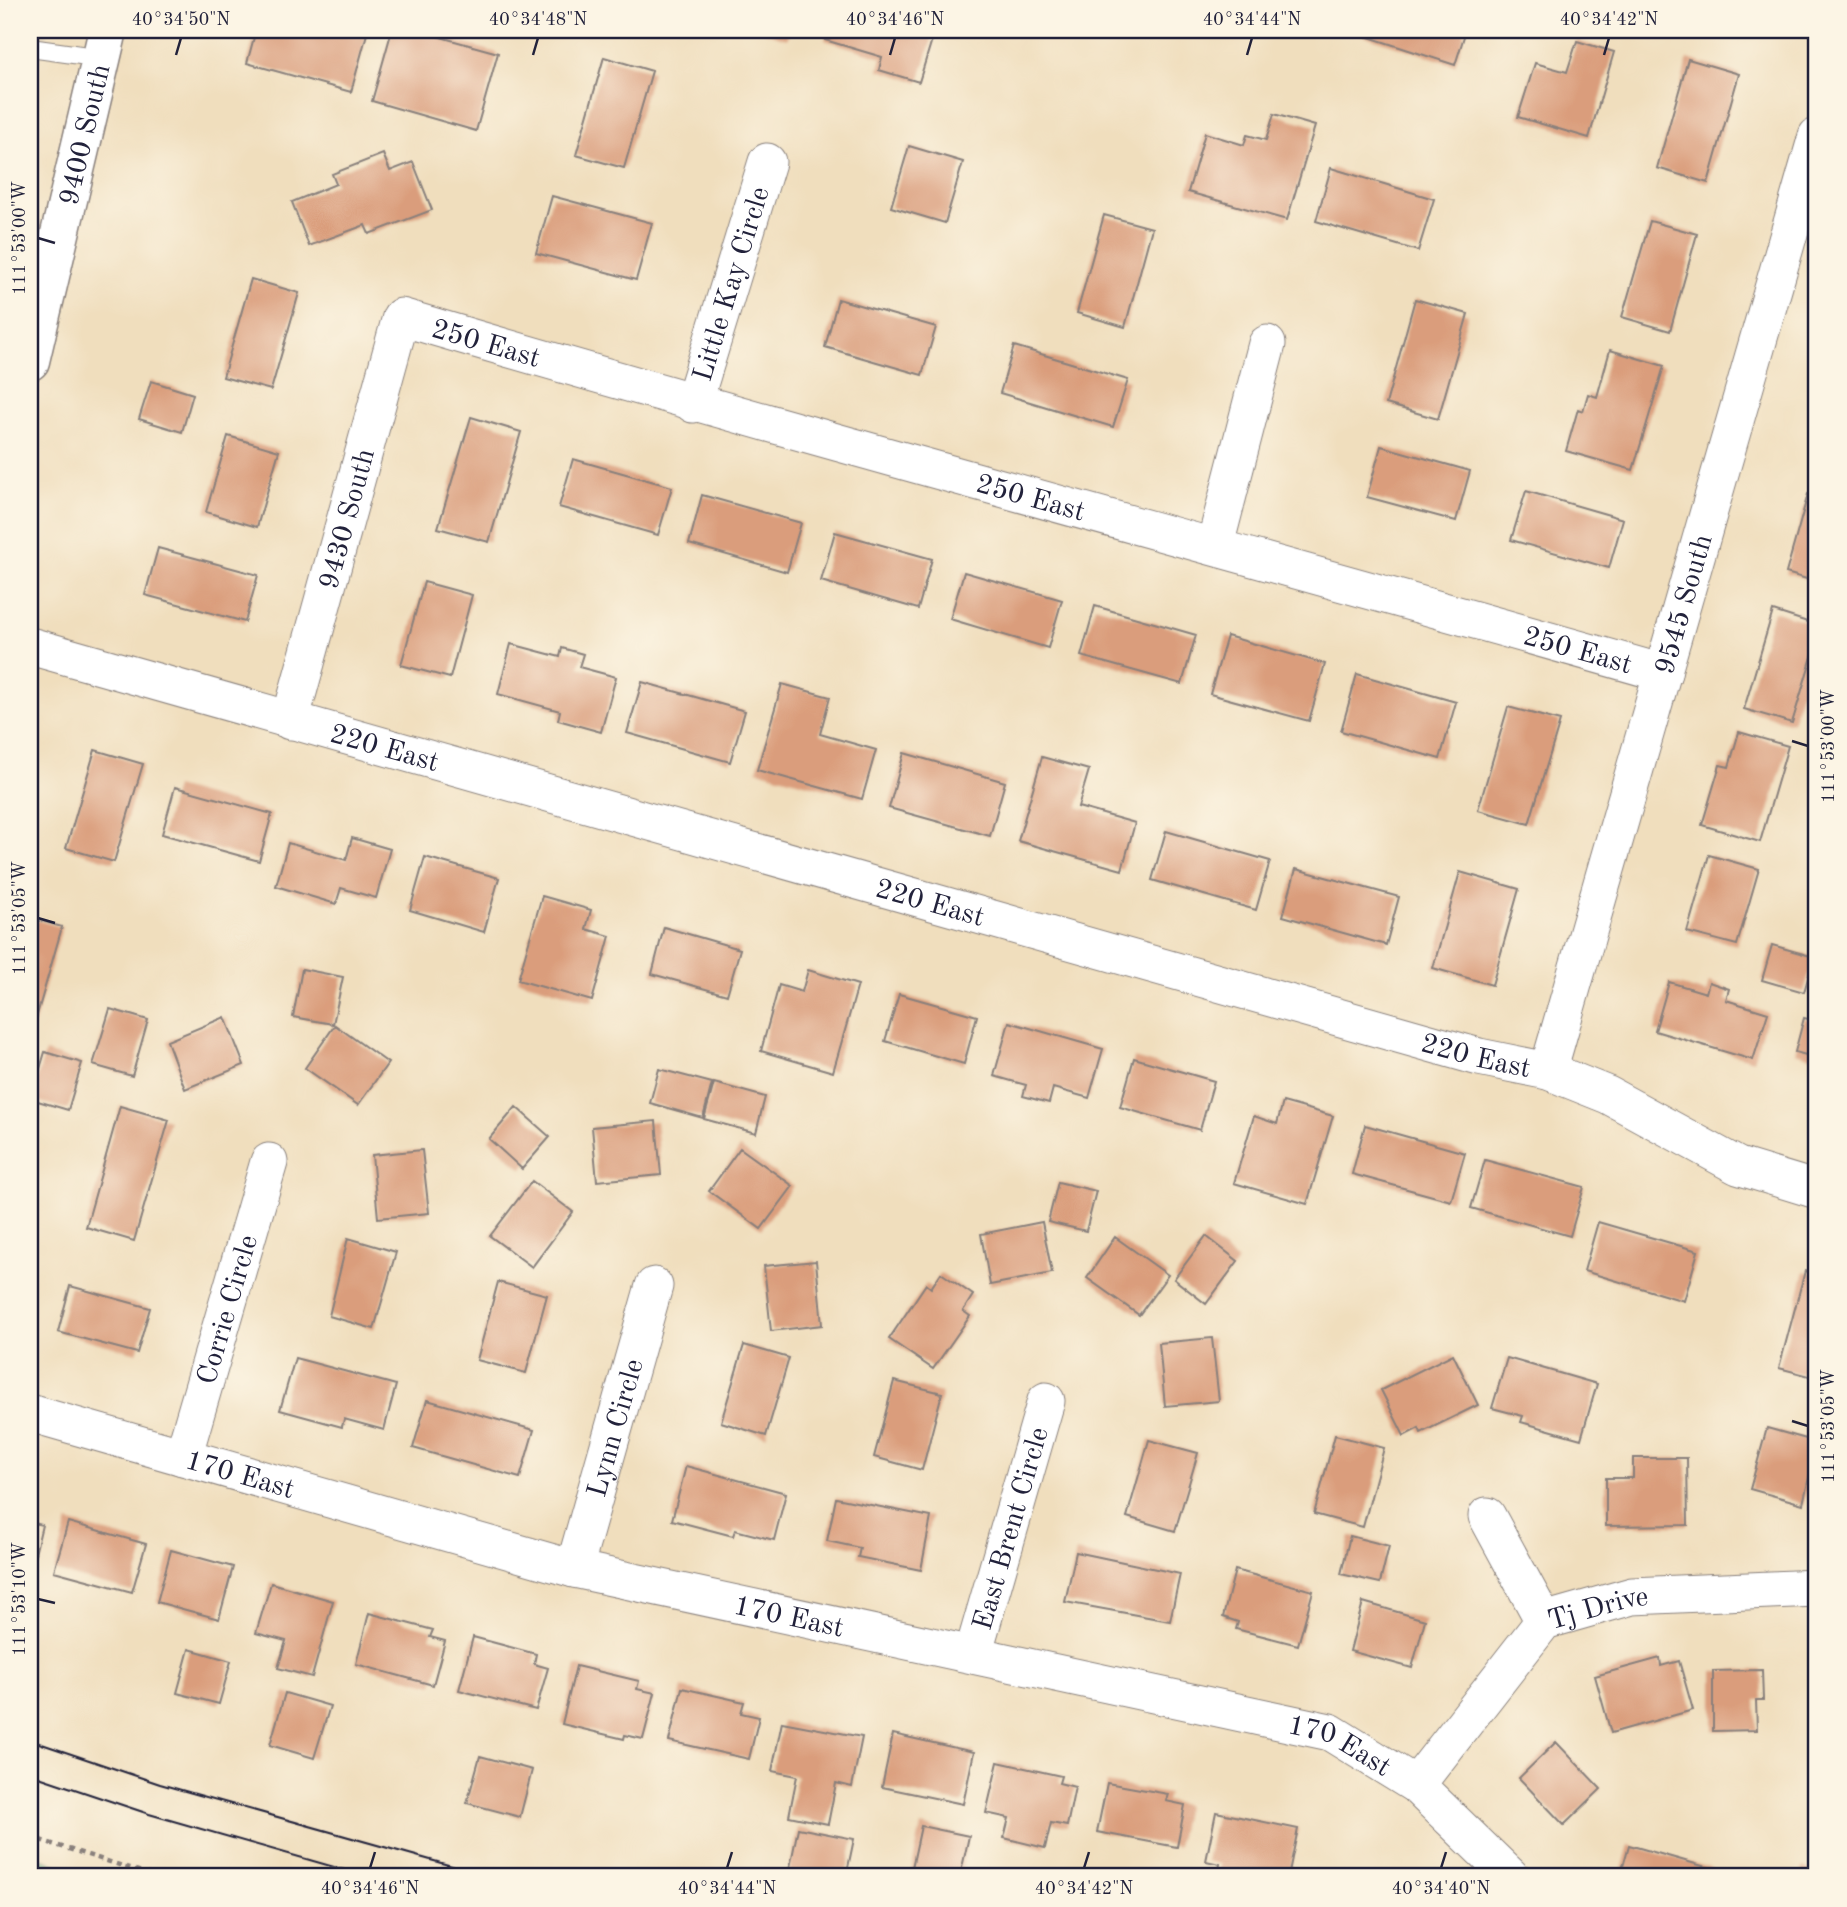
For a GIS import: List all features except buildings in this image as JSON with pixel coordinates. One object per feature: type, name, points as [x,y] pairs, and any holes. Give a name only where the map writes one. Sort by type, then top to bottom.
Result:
[{"type":"street","name":"9400 South","points":[[30,361],[105,44]]},
{"type":"street","name":"9545 South","points":[[1548,1070],[1817,136]]},
{"type":"street","name":"Little Kay Circle","points":[[693,404],[767,162]]},
{"type":"street","name":"250 East","points":[[401,317],[693,404],[1215,545],[1663,673]]},
{"type":"street","name":"9430 South","points":[[290,722],[401,317]]},
{"type":"street","points":[[1215,545],[1267,344]]},
{"type":"street","name":"220 East","points":[[30,646],[290,722],[1479,1057],[1548,1070],[1608,1096],[1738,1166],[1817,1190]]},
{"type":"street","name":"Corrie Circle","points":[[183,1457],[269,1162]]},
{"type":"street","name":"Lynn Circle","points":[[574,1569],[654,1286]]},
{"type":"street","name":"East Brent Circle","points":[[973,1654],[1046,1401]]},
{"type":"street","name":"170 East","points":[[30,1413],[574,1569],[1329,1732],[1416,1786],[1511,1877]]},
{"type":"street","points":[[1487,1516],[1544,1621]]},
{"type":"street","name":"Tj Drive","points":[[1416,1786],[1544,1621],[1632,1597],[1817,1588]]},
{"type":"lane","points":[[30,48],[105,44]]},
{"type":"path","points":[[30,1837],[158,1877]]},
{"type":"shaded area","points":[[30,30],[48,30],[30,98]]},
{"type":"green space","points":[[30,1856],[98,1877],[47,1877],[30,1872]]},
{"type":"tram line","points":[[30,1740],[160,1784],[491,1877]]},
{"type":"tram line","points":[[30,1774],[149,1814],[369,1877]]}]
